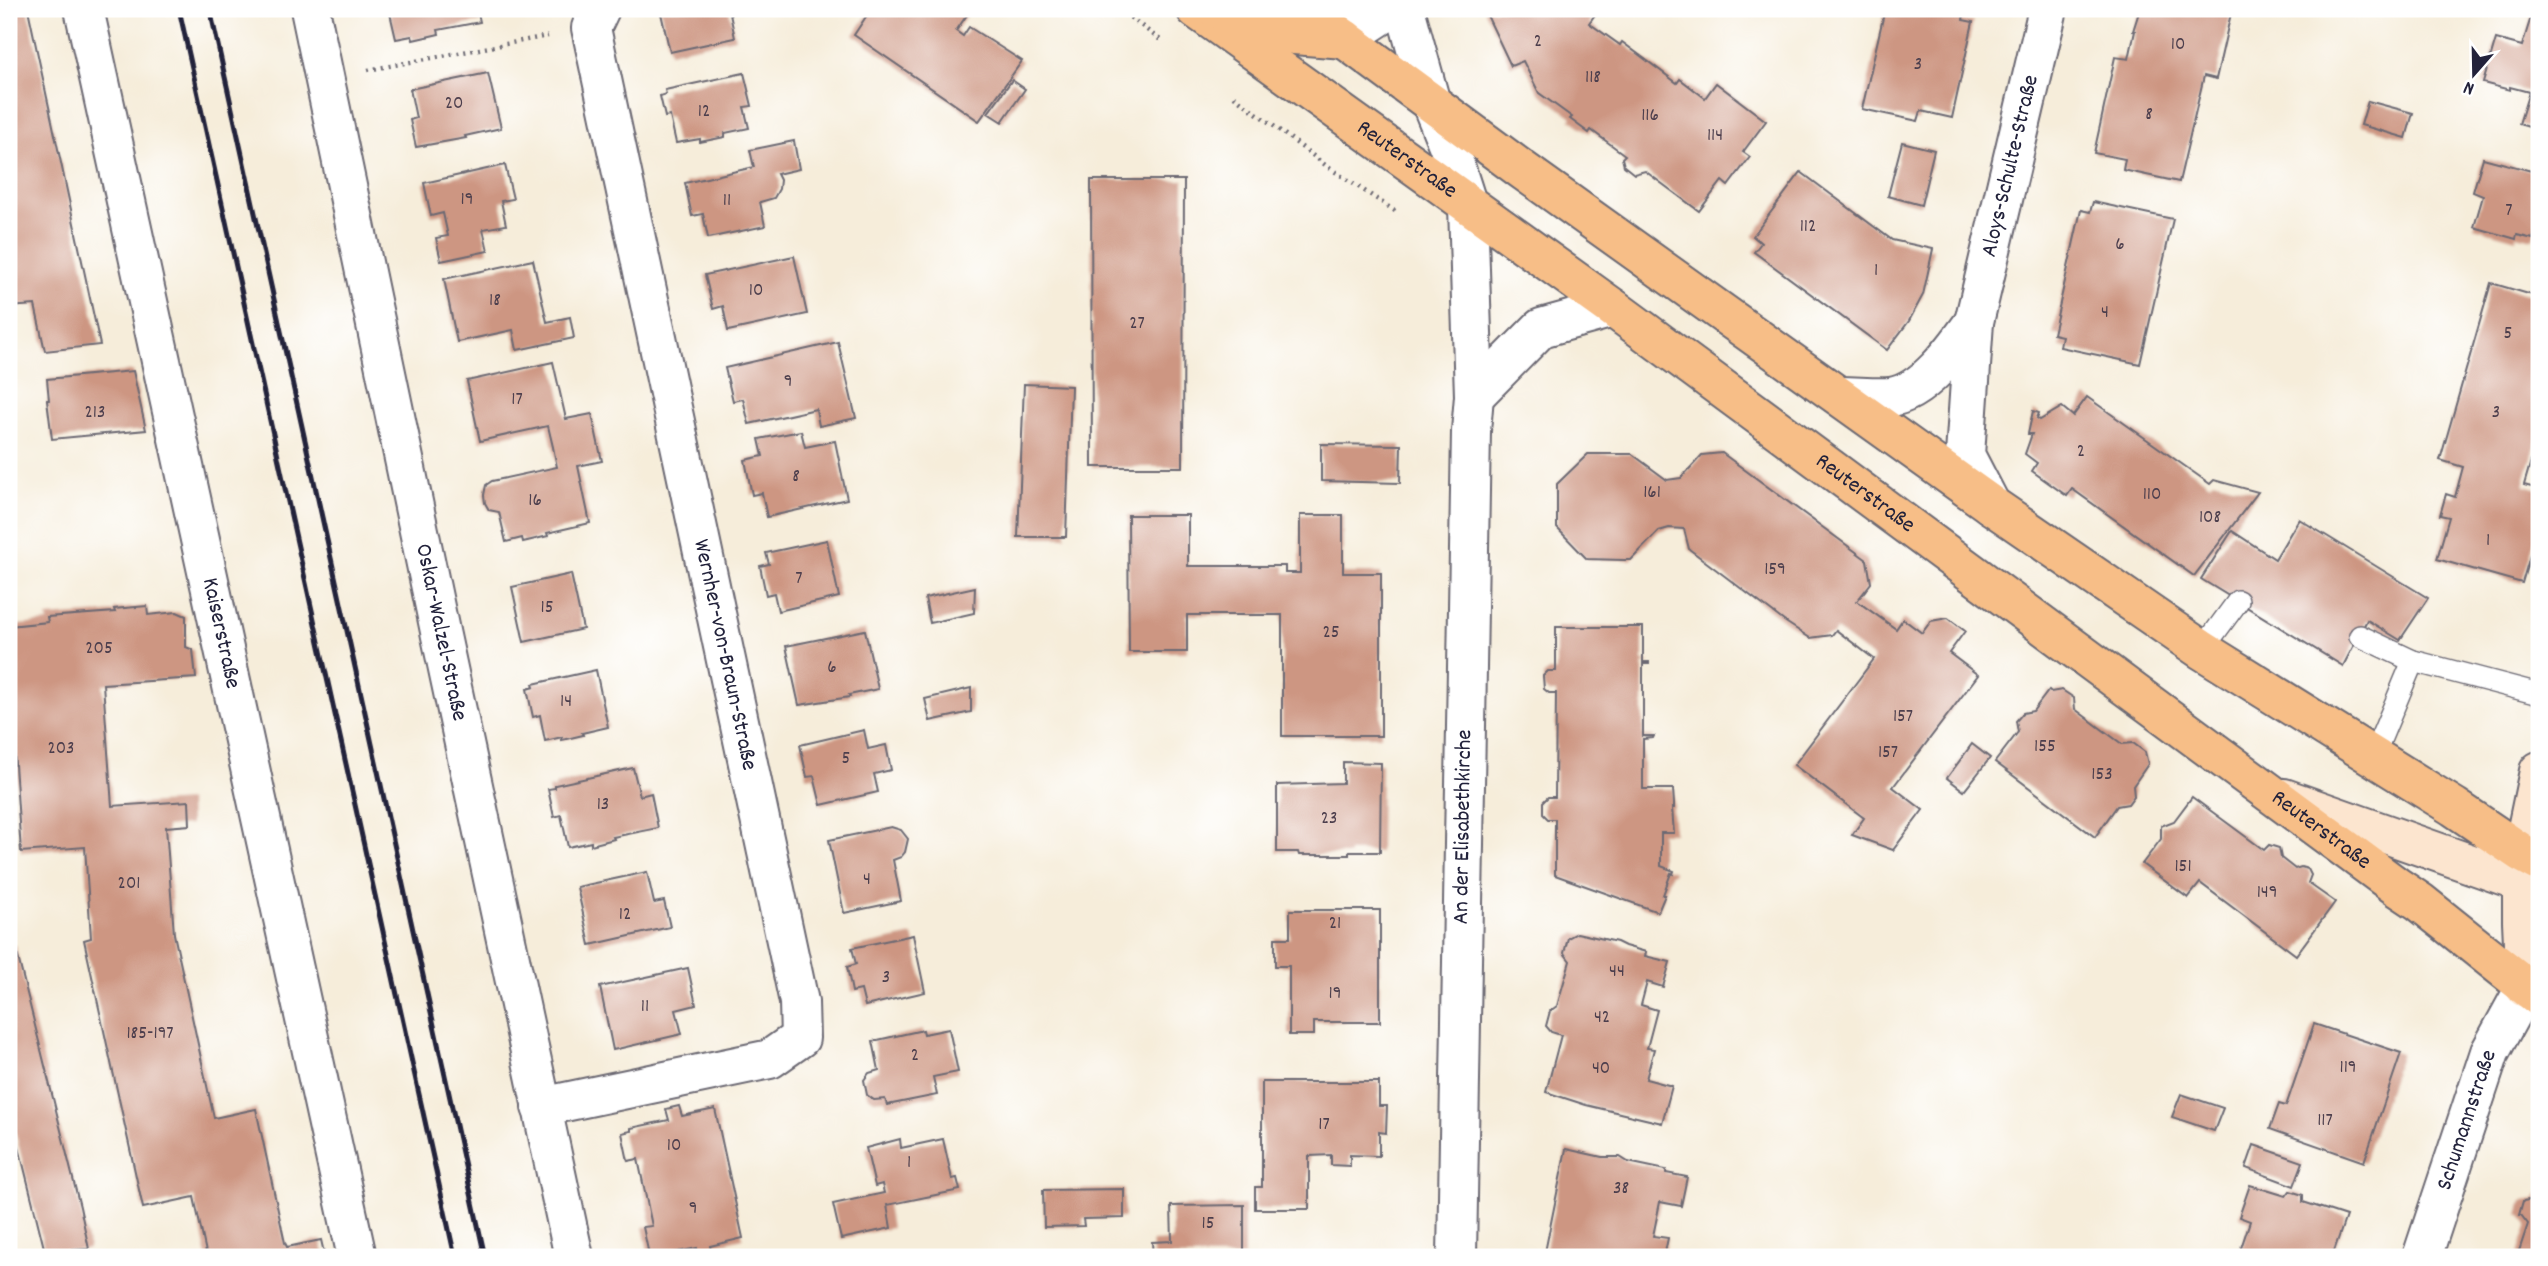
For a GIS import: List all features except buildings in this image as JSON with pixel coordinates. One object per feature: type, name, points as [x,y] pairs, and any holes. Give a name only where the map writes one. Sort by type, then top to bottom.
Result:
[{"type":"main road","name":"Reuterstraße","points":[[1196,9],[1613,308],[2420,902],[2534,990]]},
{"type":"main road","points":[[1214,9],[1294,36],[1345,39]]},
{"type":"main road","points":[[1304,9],[1992,505],[2202,650],[2373,757],[2531,870]]},
{"type":"main road","points":[[2534,990],[2531,870],[2539,771]]},
{"type":"main road","points":[[2269,792],[2531,870]]},
{"type":"street","name":"Kaiserstraße","points":[[84,9],[357,1257]]},
{"type":"street","name":"Oskar-Walzel-Straße","points":[[310,9],[574,1257]]},
{"type":"street","points":[[1345,39],[1391,9]]},
{"type":"street","name":"An der Elisabethkirche","points":[[1405,9],[1431,103],[1451,150],[1468,206],[1474,396],[1471,431],[1457,1257]]},
{"type":"street","name":"Aloys-Schulte-Straße","points":[[1992,505],[1965,455],[1974,322],[2048,9]]},
{"type":"street","name":"Wernher-von-Braun-Straße","points":[[541,1107],[770,1059],[800,1038],[799,1002],[595,18]]},
{"type":"street","points":[[1474,396],[1541,328],[1613,308]]},
{"type":"street","name":"Aloys-Schulte-Straße","points":[[1841,396],[1893,397],[1922,382],[1956,347],[1974,322]]},
{"type":"street","name":"Schumannstraße","points":[[2422,1257],[2490,1052],[2534,990]]},
{"type":"lane","points":[[2202,650],[2238,601]]},
{"type":"lane","points":[[2360,636],[2413,661],[2539,694]]},
{"type":"lane","points":[[2373,757],[2413,661]]},
{"type":"path","points":[[326,78],[595,18]]},
{"type":"railway","points":[[179,9],[455,1257]]},
{"type":"railway","points":[[210,9],[485,1257]]}]
